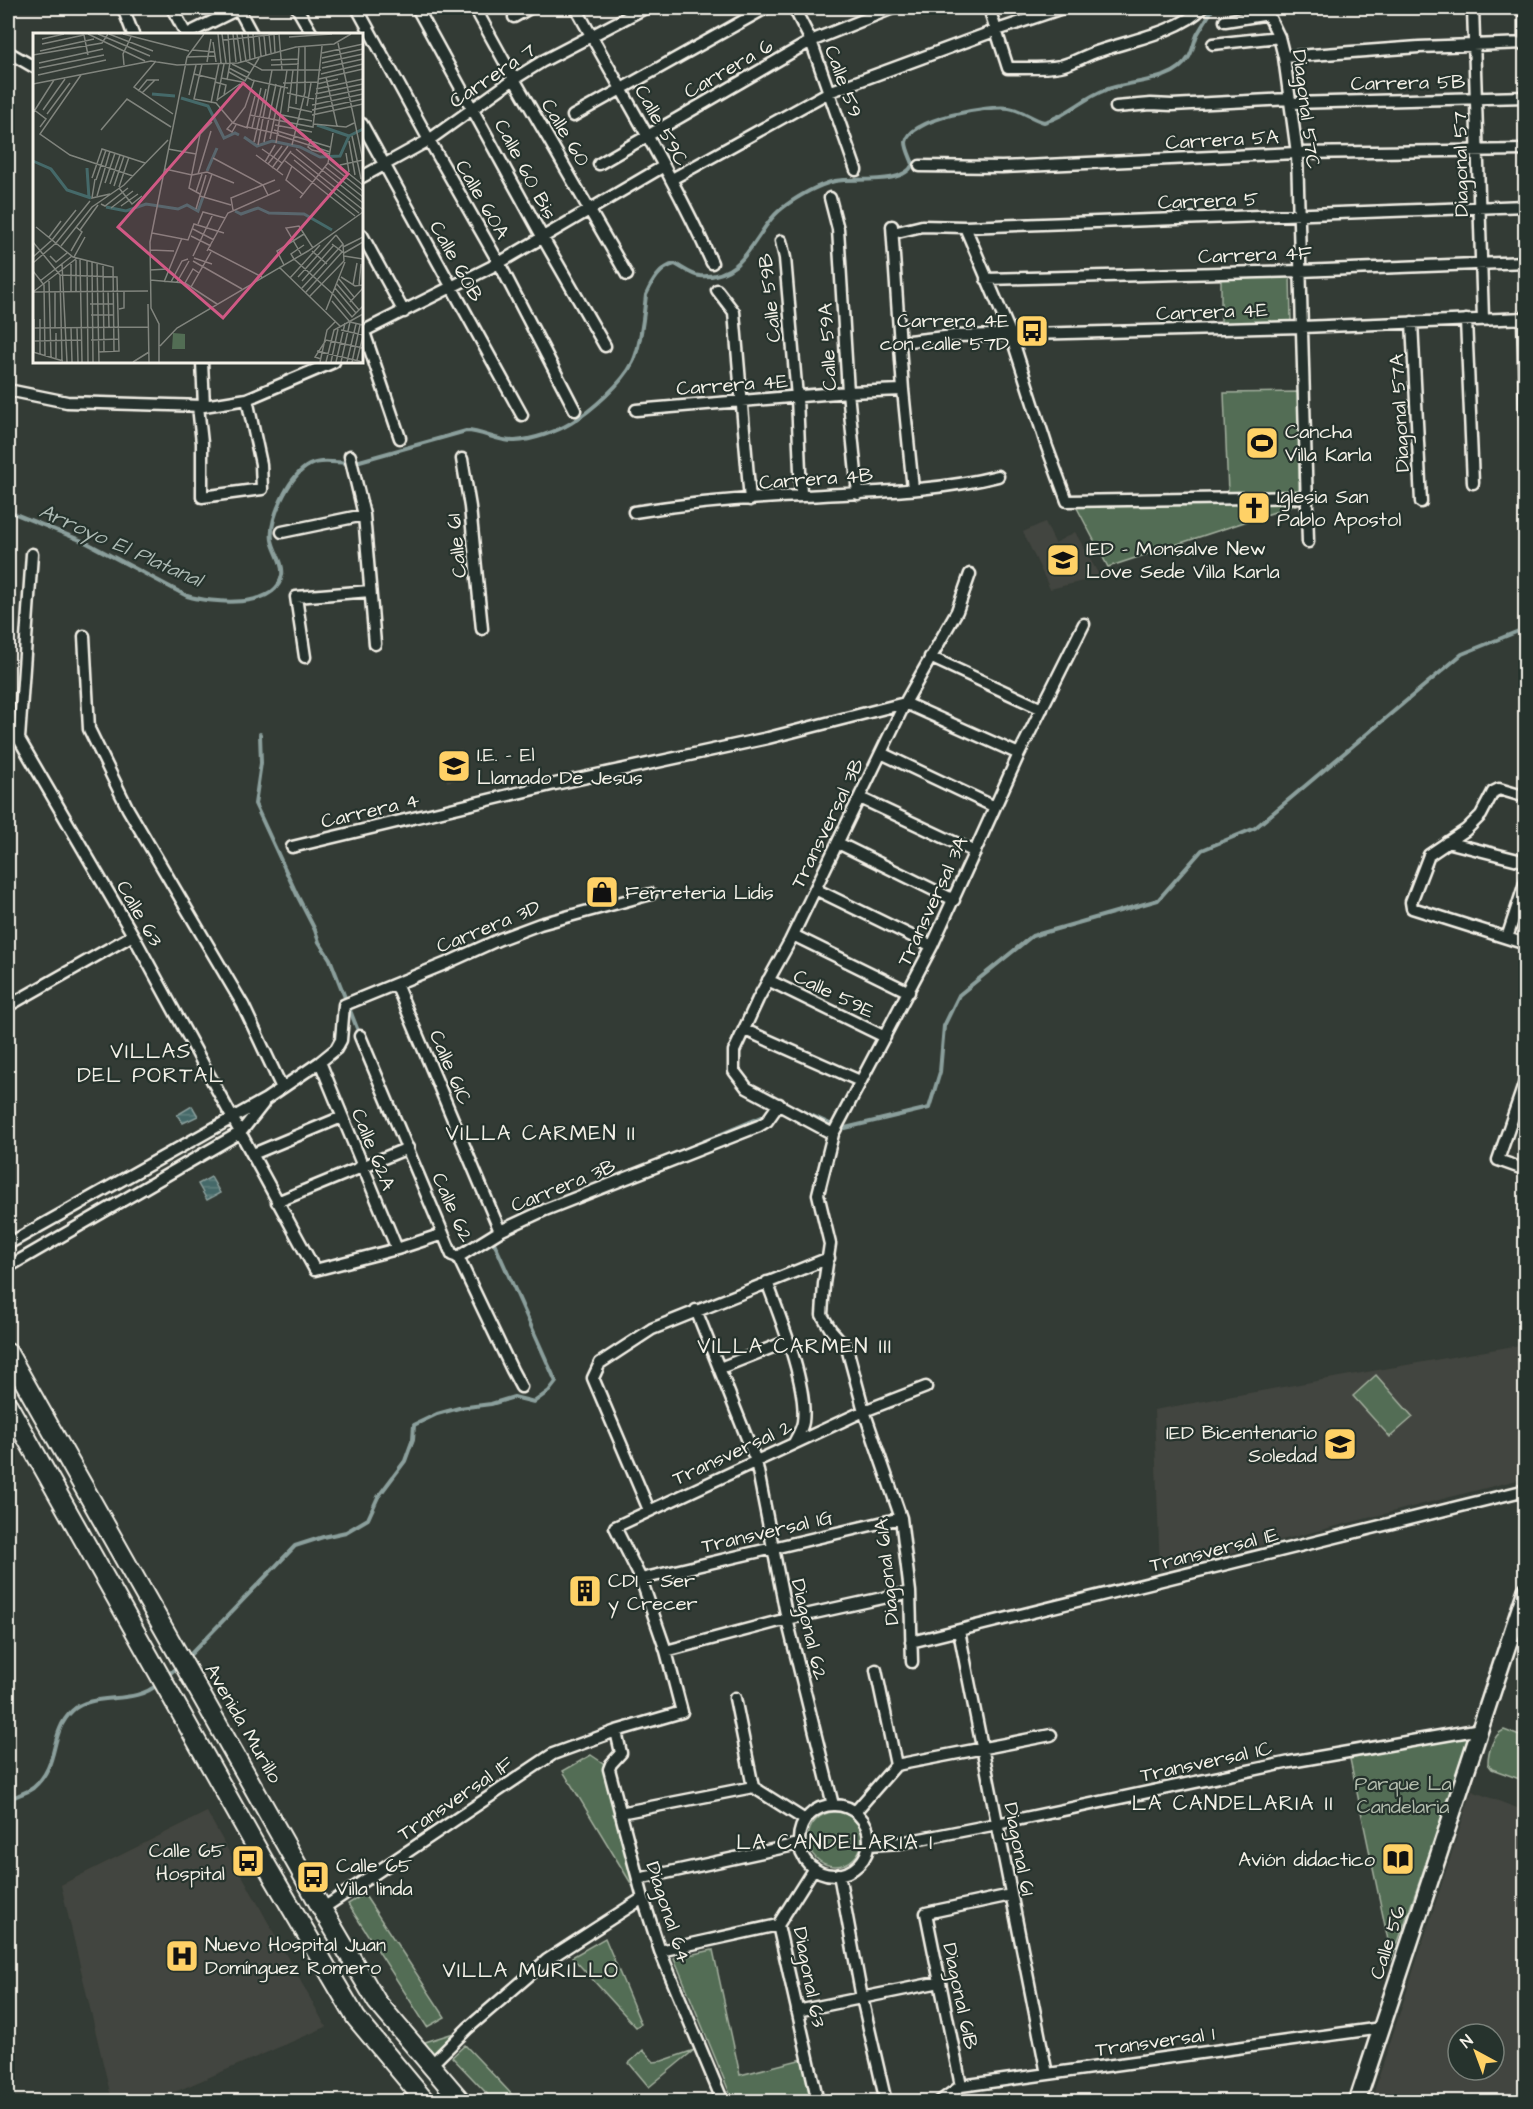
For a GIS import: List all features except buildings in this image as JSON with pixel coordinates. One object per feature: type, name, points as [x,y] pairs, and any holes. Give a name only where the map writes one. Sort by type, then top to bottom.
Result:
[{"type":"main road","name":"Avenida Murillo","points":[[8,1353],[322,1909],[377,2002],[462,2102]]},
{"type":"main road","points":[[8,1405],[265,1863],[356,2018],[426,2102]]},
{"type":"main road","name":"Calle 56","points":[[1357,2102],[1526,1590]]},
{"type":"street","points":[[123,8],[133,33]]},
{"type":"street","points":[[172,8],[185,33]]},
{"type":"street","points":[[200,32],[239,8],[252,33]]},
{"type":"street","points":[[297,8],[311,33]]},
{"type":"street","name":"Calle 60A","points":[[357,8],[499,263],[575,410]]},
{"type":"street","name":"Calle 60 Bis","points":[[417,8],[605,346]]},
{"type":"street","name":"Calle 60","points":[[475,8],[627,275]]},
{"type":"street","points":[[514,17],[530,8]]},
{"type":"street","name":"Calle 59C","points":[[576,8],[672,179],[712,263]]},
{"type":"street","name":"Carrera 7","points":[[363,176],[429,140],[514,79],[645,8]]},
{"type":"street","points":[[573,117],[766,8]]},
{"type":"street","name":"Calle 59","points":[[794,8],[811,41],[856,170]]},
{"type":"street","name":"Carrera 6","points":[[599,164],[811,41],[893,8]]},
{"type":"street","points":[[989,8],[1008,68],[1059,66],[1073,62],[1096,51],[1162,31],[1202,8]]},
{"type":"street","points":[[672,179],[829,92],[1063,8]]},
{"type":"street","name":"Diagonal 57","points":[[1473,8],[1483,319]]},
{"type":"street","points":[[1284,57],[1474,44],[1525,44],[1524,8]]},
{"type":"street","points":[[1225,21],[1269,10]]},
{"type":"street","name":"Diagonal 57C","points":[[1269,10],[1284,57],[1297,153],[1308,542]]},
{"type":"street","points":[[1213,44],[1279,38]]},
{"type":"street","points":[[8,52],[33,66]]},
{"type":"street","name":"Carrera 5B","points":[[1116,107],[1150,104],[1526,97]]},
{"type":"street","name":"Calle 60B","points":[[363,126],[522,415]]},
{"type":"street","name":"Carrera 5A","points":[[920,166],[1002,167],[1297,153],[1526,150]]},
{"type":"street","points":[[400,438],[365,349],[363,332],[499,263],[664,166]]},
{"type":"street","name":"Calle 59A","points":[[830,198],[838,229],[848,392],[858,494]]},
{"type":"street","name":"Carrera 5","points":[[899,342],[892,230],[922,226],[964,227],[1526,206]]},
{"type":"street","points":[[964,227],[1011,335],[1067,501],[1307,497]]},
{"type":"street","points":[[363,237],[404,312]]},
{"type":"street","name":"Calle 59B","points":[[781,241],[785,258],[797,397],[801,496]]},
{"type":"street","name":"Carrera 4F","points":[[986,279],[1300,271],[1526,262]]},
{"type":"street","points":[[717,290],[734,312],[750,500]]},
{"type":"street","points":[[1524,318],[1526,442]]},
{"type":"street","name":"Carrera 4E","points":[[899,342],[954,336],[1302,327],[1524,318]]},
{"type":"street","points":[[1466,320],[1473,483]]},
{"type":"street","name":"Diagonal 57A","points":[[1412,322],[1421,502]]},
{"type":"street","points":[[899,342],[914,489]]},
{"type":"street","points":[[202,363],[202,497],[262,489],[261,464],[247,399]]},
{"type":"street","points":[[8,390],[67,402],[201,406],[247,399],[332,363]]},
{"type":"street","name":"Carrera 4E","points":[[636,410],[848,392],[903,390]]},
{"type":"street","points":[[350,456],[364,515],[375,644]]},
{"type":"street","name":"Calle 61","points":[[462,459],[470,507],[482,629]]},
{"type":"street","name":"Carrera 4B","points":[[634,512],[750,500],[914,489],[970,483],[998,476]]},
{"type":"street","points":[[282,531],[364,515]]},
{"type":"street","name":"Calle 63","points":[[32,554],[19,739],[133,935],[234,1117],[315,1270],[397,1249]]},
{"type":"street","name":"Transversal 3B","points":[[779,1104],[747,1088],[734,1071],[734,1051],[905,703],[957,611],[970,574]]},
{"type":"street","points":[[305,657],[296,597],[370,591]]},
{"type":"street","name":"Transversal 3A","points":[[818,1194],[833,1134],[932,946],[1019,754],[1084,624]]},
{"type":"street","points":[[84,636],[89,729],[128,809],[243,1005],[282,1088]]},
{"type":"street","points":[[930,657],[1042,709]]},
{"type":"street","points":[[905,703],[1019,754]]},
{"type":"street","name":"Carrera 4","points":[[292,847],[555,784],[768,738],[905,703]]},
{"type":"street","points":[[881,753],[995,807]]},
{"type":"street","points":[[1526,797],[1499,789],[1493,792],[1481,814],[1466,830],[1429,855],[1411,902],[1412,908],[1526,944]]},
{"type":"street","points":[[860,798],[975,852]]},
{"type":"street","points":[[1447,842],[1526,862]]},
{"type":"street","points":[[838,843],[954,900]]},
{"type":"street","points":[[1507,938],[1526,880]]},
{"type":"street","points":[[815,889],[932,946]]},
{"type":"street","name":"Carrera 3D","points":[[320,1062],[336,1049],[342,1040],[348,1004],[540,924],[651,894]]},
{"type":"street","points":[[8,1006],[133,935]]},
{"type":"street","points":[[793,935],[909,992]]},
{"type":"street","name":"Calle 59E","points":[[768,980],[885,1037]]},
{"type":"street","name":"Calle 61C","points":[[396,984],[500,1231]]},
{"type":"street","points":[[745,1030],[860,1081]]},
{"type":"street","name":"Calle 62","points":[[360,1036],[452,1255],[458,1257],[521,1387]]},
{"type":"street","points":[[8,1244],[266,1099],[320,1062]]},
{"type":"street","name":"Calle 62A","points":[[320,1062],[397,1249]]},
{"type":"street","points":[[1526,1079],[1521,1106],[1498,1160],[1526,1170]]},
{"type":"street","points":[[8,1268],[241,1132],[266,1099]]},
{"type":"street","points":[[779,1104],[833,1134]]},
{"type":"street","name":"Carrera 3B","points":[[458,1257],[500,1231],[545,1210],[759,1126],[767,1121],[779,1104]]},
{"type":"street","points":[[253,1154],[342,1117]]},
{"type":"street","points":[[277,1202],[408,1148]]},
{"type":"street","name":"Diagonal 61A","points":[[818,1194],[830,1244],[822,1315],[831,1330],[847,1348],[864,1411],[901,1518],[910,1592],[912,1662]]},
{"type":"street","points":[[30,1232],[39,1249]]},
{"type":"street","points":[[397,1249],[443,1234]]},
{"type":"street","points":[[650,1510],[592,1378],[600,1363],[640,1335],[696,1310],[829,1258]]},
{"type":"street","points":[[767,1282],[788,1341],[803,1401],[803,1421],[794,1443]]},
{"type":"street","name":"Diagonal 62","points":[[696,1310],[756,1461],[787,1619],[833,1805]]},
{"type":"street","points":[[720,1368],[788,1341]]},
{"type":"street","name":"Transversal 2","points":[[641,1579],[615,1527],[864,1411],[926,1387]]},
{"type":"street","name":"Transversal 1E","points":[[911,1642],[1526,1490]]},
{"type":"street","name":"Transversal 1G","points":[[641,1579],[901,1518]]},
{"type":"street","points":[[616,1731],[682,1712],[666,1651],[641,1579]]},
{"type":"street","points":[[666,1651],[787,1619],[910,1592]]},
{"type":"street","name":"Diagonal 61","points":[[959,1631],[1047,2074]]},
{"type":"street","points":[[876,1670],[896,1765]]},
{"type":"street","points":[[735,1698],[753,1787]]},
{"type":"street","name":"Transversal 1C","points":[[869,1845],[900,1843],[1290,1762],[1481,1728]]},
{"type":"street","name":"Transversal 1F","points":[[322,1909],[553,1754],[616,1731]]},
{"type":"street","name":"Diagonal 64","points":[[616,1731],[621,1753],[609,1769],[643,1898],[660,1951],[722,2101]]},
{"type":"street","points":[[855,1812],[896,1765],[1051,1735]]},
{"type":"street","points":[[620,1813],[753,1787],[805,1820]]},
{"type":"street","points":[[833,1805],[843,1806],[855,1812],[865,1822],[869,1831],[869,1845],[864,1859],[857,1866],[839,1875],[822,1873],[814,1868],[807,1862],[800,1844],[801,1827],[805,1820],[822,1807],[833,1805]]},
{"type":"street","points":[[638,1879],[800,1844]]},
{"type":"street","name":"Diagonal 63","points":[[814,1868],[778,1925],[818,2102]]},
{"type":"street","points":[[839,1875],[862,1998],[886,2102]]},
{"type":"street","name":"Diagonal 61B","points":[[961,2086],[926,1913],[1011,1895]]},
{"type":"street","points":[[430,2066],[468,2028],[547,1960],[643,1898]]},
{"type":"street","points":[[660,1951],[778,1925]]},
{"type":"street","points":[[797,2011],[940,1982]]},
{"type":"street","name":"Transversal 1","points":[[939,2102],[961,2086],[1381,2028]]},
{"type":"shaded area","name":"IED - Monsalve New Love Sede Villa Karla","points":[[1045,522],[1055,543],[1075,532],[1100,577],[1050,589],[1023,532]]},
{"type":"shaded area","name":"I.E. - El Llamado De Jesus","points":[[461,749],[467,778],[447,782],[441,753]]},
{"type":"shaded area","name":"IED Bicentenario Soledad","points":[[1525,1344],[1525,1478],[1160,1571],[1154,1410]]},
{"type":"shaded area","points":[[1472,1791],[1525,1811],[1525,2101],[1371,2101]]},
{"type":"shaded area","name":"Nuevo Hospital Juan Domínguez Romero","points":[[207,1812],[326,2027],[154,2101],[112,2101],[61,1885]]},
{"type":"green space","points":[[1290,275],[1291,322],[1221,323],[1221,277]]},
{"type":"green space","name":"Cancha Villa Karla","points":[[1299,392],[1299,493],[1228,493],[1224,393]]},
{"type":"green space","points":[[1291,501],[1296,505],[1108,567],[1075,504]]},
{"type":"green space","points":[[1376,1375],[1413,1417],[1390,1437],[1353,1396]]},
{"type":"green space","points":[[1504,1730],[1525,1738],[1525,1781],[1492,1769],[1488,1764],[1492,1744]]},
{"type":"green space","name":"Parque La Candelaria","points":[[1472,1734],[1392,1959],[1350,1759]]},
{"type":"green space","points":[[591,1755],[603,1763],[606,1770],[635,1890],[563,1771]]},
{"type":"green space","points":[[830,1812],[840,1812],[850,1816],[858,1824],[862,1839],[858,1854],[850,1862],[840,1866],[830,1866],[820,1862],[812,1854],[808,1844],[808,1834],[812,1824],[820,1816]]},
{"type":"green space","points":[[364,1894],[445,2017],[427,2027],[348,1904]]},
{"type":"green space","points":[[605,1938],[641,2024],[636,2027],[572,1957]]},
{"type":"green space","points":[[713,1950],[740,2075],[807,2058],[817,2101],[733,2101],[674,1958]]},
{"type":"green space","points":[[460,2031],[430,2058],[419,2044]]},
{"type":"green space","points":[[465,2045],[518,2101],[494,2101],[452,2057]]},
{"type":"green space","points":[[643,2050],[654,2062],[694,2050],[649,2087],[629,2063]]},
{"type":"water","points":[[192,1106],[198,1116],[183,1123],[177,1115]]},
{"type":"water","points":[[211,1177],[220,1193],[207,1200],[198,1184]]},
{"type":"waterway","name":"Arroyo El Platanal","points":[[8,511],[85,542],[187,596],[226,602],[256,599],[268,594],[277,586],[282,575],[282,566],[272,540],[274,521],[281,500],[299,473],[306,467],[318,462],[356,462],[466,431],[515,441],[536,437],[565,426],[597,404],[628,370],[638,347],[646,295],[654,280],[665,268],[675,264],[700,276],[726,272],[744,258],[776,214],[804,194],[835,181],[889,178],[908,171],[913,164],[906,142],[911,134],[921,126],[935,120],[969,111],[1009,108],[1044,122],[1060,116],[1105,90],[1162,77],[1173,72],[1189,57],[1197,35],[1213,8]]},
{"type":"waterway","points":[[791,1106],[841,1129],[929,1108],[940,1072],[944,1026],[959,995],[1032,936],[1158,900],[1202,850],[1255,828],[1462,654],[1526,628]]},
{"type":"waterway","points":[[260,734],[261,763],[255,804],[319,942],[330,959],[360,1036]]},
{"type":"waterway","points":[[688,1148],[764,1116],[768,1111]]},
{"type":"waterway","points":[[186,1659],[295,1546],[346,1532],[368,1519],[378,1497],[405,1461],[413,1439],[414,1425],[437,1414],[459,1408],[491,1404],[514,1397],[534,1402],[549,1391],[556,1382],[492,1238]]},
{"type":"waterway","points":[[166,1677],[178,1666]]},
{"type":"waterway","points":[[8,1800],[30,1790],[42,1779],[48,1769],[60,1729],[72,1711],[91,1701],[137,1695],[158,1684]]},
{"type":"place","name":"Carrera 4E con calle 57D","points":[[1032,331]]},
{"type":"place","name":"Cancha Villa Karla","points":[[1262,443]]},
{"type":"place","name":"Iglesia San Pablo Apostol","points":[[1254,508]]},
{"type":"place","name":"IED - Monsalve New Love Sede Villa Karla","points":[[1063,560]]},
{"type":"place","name":"I.E. - El Llamado De Jesus","points":[[454,766]]},
{"type":"place","name":"Ferreteria Lidis","points":[[602,892]]},
{"type":"place","name":"IED Bicentenario Soledad","points":[[1340,1444]]},
{"type":"place","name":"CDI - Ser y Crecer","points":[[585,1591]]},
{"type":"place","name":"Avión didactico","points":[[1398,1859]]},
{"type":"place","name":"Calle 65 Hospital","points":[[248,1861]]},
{"type":"place","name":"Calle 65 Villa linda","points":[[313,1877]]},
{"type":"place","name":"Nuevo Hospital Juan Domínguez Romero","points":[[182,1956]]},
{"type":"district","name":"VILLAS DEL PORTAL","points":[[151,1063]]},
{"type":"district","name":"VILLA CARMEN II","points":[[541,1133]]},
{"type":"district","name":"VILLA CARMEN III","points":[[795,1346]]},
{"type":"district","name":"LA CANDELARIA II","points":[[1233,1803]]},
{"type":"district","name":"LA CANDELARIA I","points":[[835,1842]]},
{"type":"district","name":"VILLA MURILLO","points":[[531,1970]]}]
